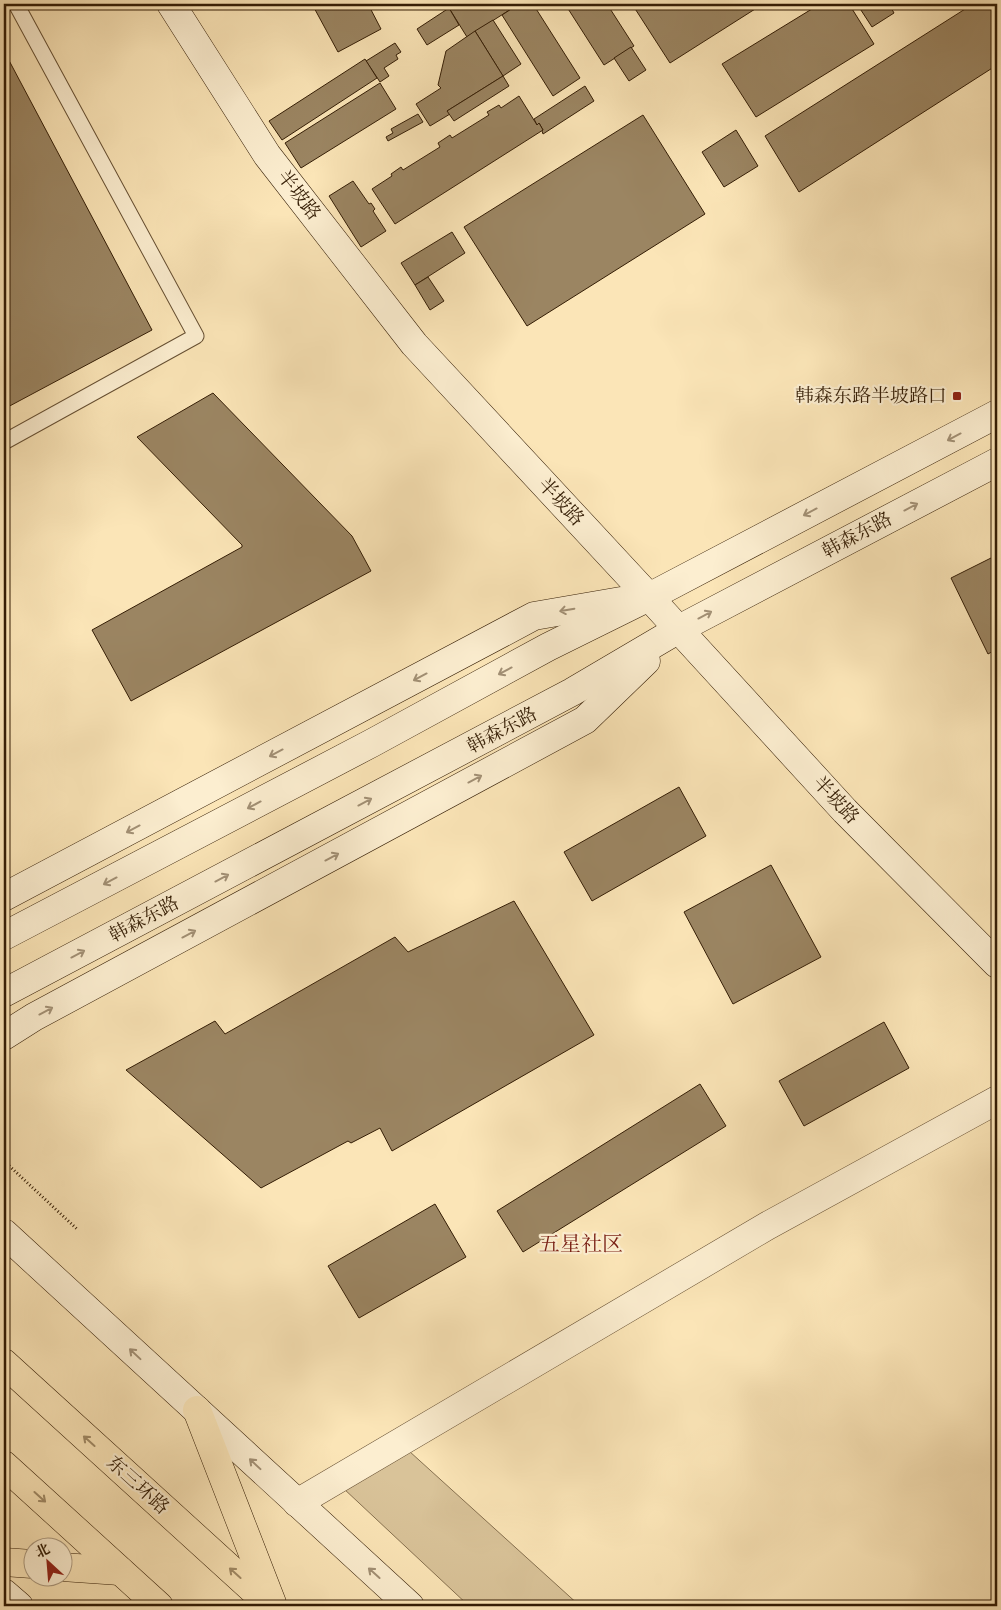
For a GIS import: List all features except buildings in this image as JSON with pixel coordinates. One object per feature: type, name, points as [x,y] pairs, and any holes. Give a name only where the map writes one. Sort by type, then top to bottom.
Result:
[{"type":"highway","name":"东三环路","points":[[4,1363],[272,1606]]},
{"type":"highway","points":[[197,1410],[272,1606]]},
{"type":"highway","points":[[4,1465],[159,1606]]},
{"type":"highway","points":[[4,1562],[22,1563]]},
{"type":"highway","points":[[72,1567],[120,1571]]},
{"type":"main road","name":"半坡路","points":[[171,4],[267,155],[414,344],[845,810],[997,964]]},
{"type":"main road","points":[[4,936],[372,743],[548,648],[997,414]]},
{"type":"main road","name":"韩森东路","points":[[4,993],[572,692],[679,629],[997,462]]},
{"type":"main road","points":[[4,897],[534,616],[649,597]]},
{"type":"main road","points":[[4,1036],[34,1017],[585,720],[679,629]]},
{"type":"main road","points":[[297,1503],[767,1226],[997,1100]]},
{"type":"main road","points":[[4,1233],[410,1606]]},
{"type":"main road","points":[[4,1593],[19,1606]]},
{"type":"lane","points":[[4,442],[196,336],[16,4]]},
{"type":"path","points":[[4,1161],[78,1230]]},
{"type":"shaded area","points":[[409,1451],[580,1606],[469,1606],[343,1488]]},
{"type":"place","name":"韩森东路半坡路口","points":[[957,396]]},
{"type":"district","name":"五星社区","points":[[581,1244]]}]
